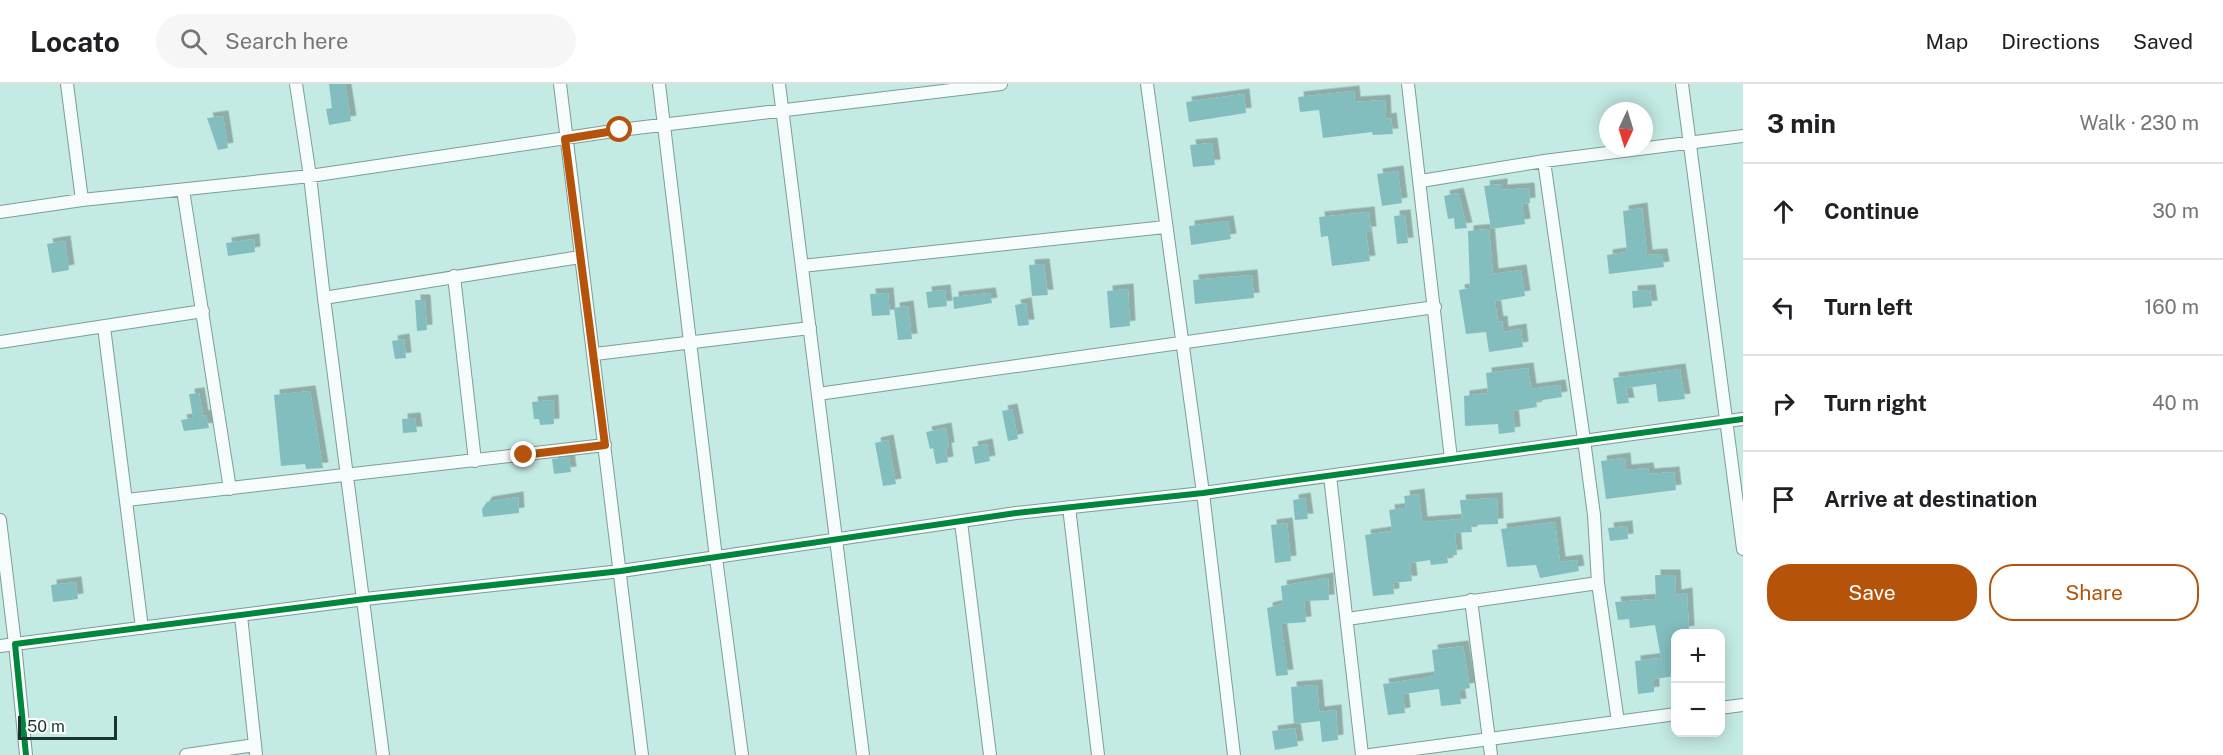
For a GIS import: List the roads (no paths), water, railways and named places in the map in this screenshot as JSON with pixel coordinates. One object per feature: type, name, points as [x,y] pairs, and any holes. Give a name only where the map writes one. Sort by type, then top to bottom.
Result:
[{"type":"street","points":[[67,84],[82,200]]},
{"type":"street","points":[[296,84],[310,176],[345,477],[365,599],[383,755]]},
{"type":"street","points":[[560,84],[580,257],[595,354],[642,755]]},
{"type":"street","points":[[659,84],[689,342],[742,755]]},
{"type":"street","points":[[779,84],[861,755]]},
{"type":"street","points":[[0,212],[82,200],[310,176],[565,139],[1001,84]]},
{"type":"street","points":[[1147,84],[1203,493],[1234,755]]},
{"type":"street","points":[[1408,84],[1436,307],[1451,459]]},
{"type":"street","points":[[1682,84],[1743,549]]},
{"type":"street","points":[[1421,182],[1544,161],[1743,136]]},
{"type":"street","points":[[1544,161],[1594,515],[1598,583],[1618,722]]},
{"type":"street","points":[[183,190],[230,489]]},
{"type":"street","points":[[802,266],[1165,227]]},
{"type":"street","points":[[324,298],[580,257]]},
{"type":"street","points":[[454,276],[475,461]]},
{"type":"street","points":[[818,394],[1436,307]]},
{"type":"street","points":[[0,342],[203,311]]},
{"type":"street","points":[[104,327],[142,628]]},
{"type":"street","points":[[595,354],[810,328]]},
{"type":"street","points":[[0,646],[365,599],[621,571],[1069,507],[1203,493],[1743,419]]},
{"type":"street","points":[[127,500],[345,477],[605,445]]},
{"type":"street","points":[[1330,476],[1362,755]]},
{"type":"street","points":[[1069,507],[1098,755]]},
{"type":"street","points":[[0,520],[26,755]]},
{"type":"street","points":[[961,522],[990,755]]},
{"type":"street","points":[[1347,619],[1598,583]]},
{"type":"street","points":[[1471,600],[1491,755]]},
{"type":"street","points":[[186,755],[256,750],[241,616]]},
{"type":"street","points":[[1725,707],[1743,705]]},
{"type":"street","points":[[1370,755],[1671,715]]}]
